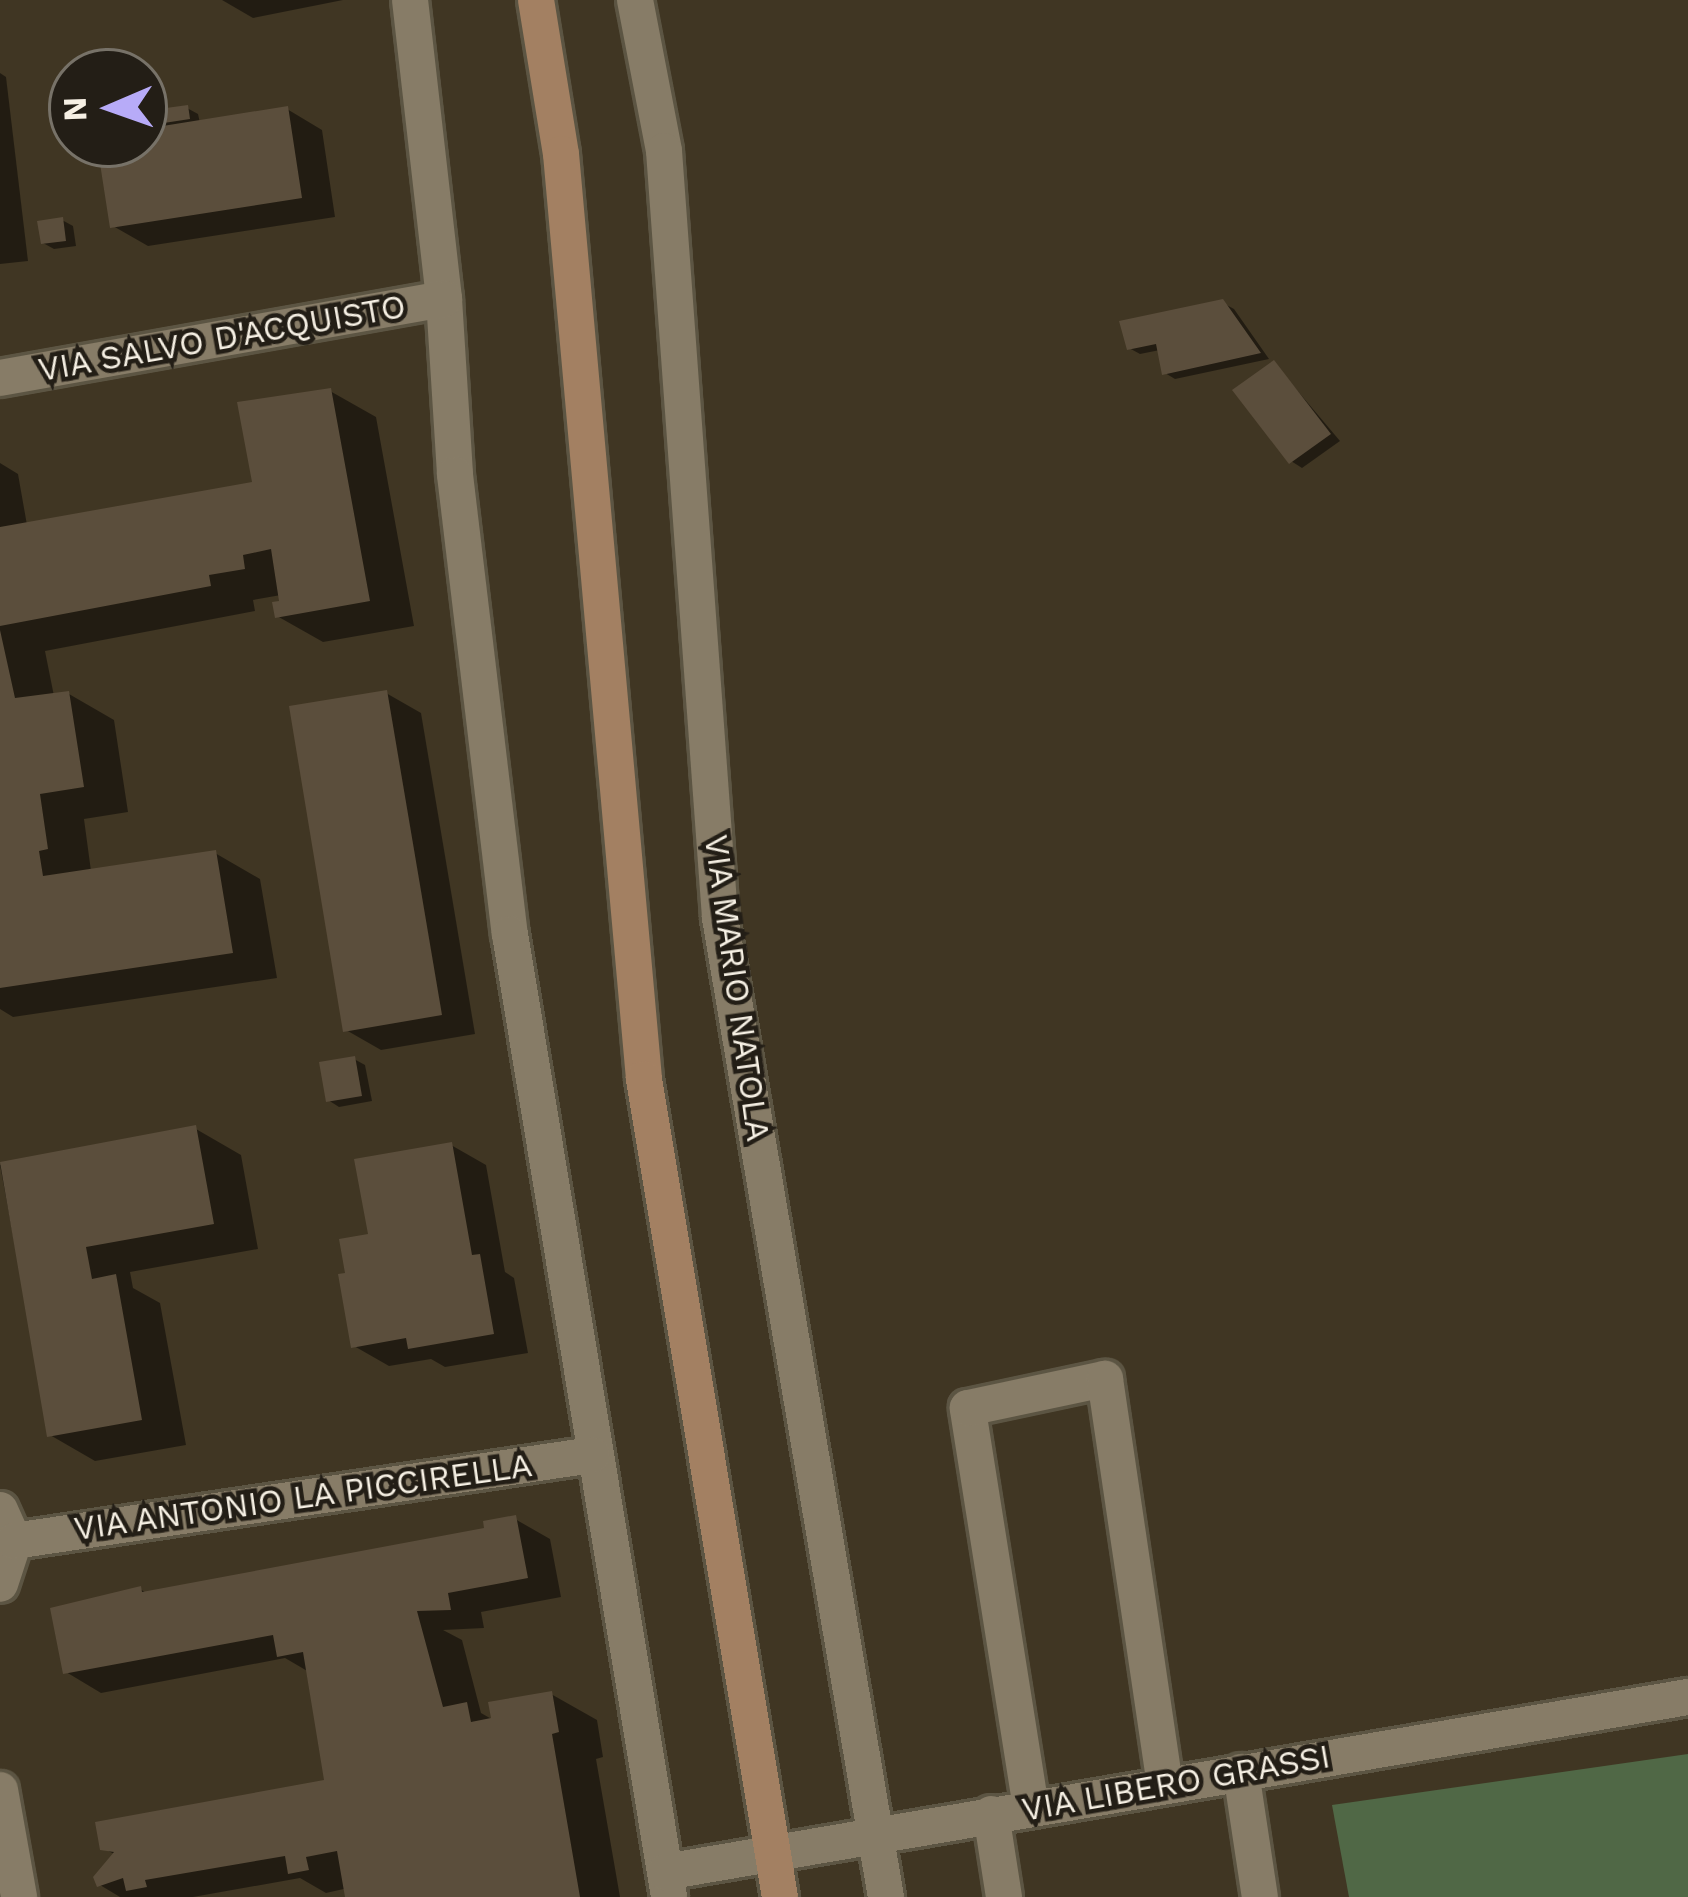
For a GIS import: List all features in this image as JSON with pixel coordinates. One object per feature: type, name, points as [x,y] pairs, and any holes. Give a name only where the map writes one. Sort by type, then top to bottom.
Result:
[{"type":"street","points":[[410,0],[444,298],[455,475],[509,934],[667,1885]]},
{"type":"street","points":[[536,0],[561,154],[644,1078],[780,1897]]},
{"type":"street","name":"VIA MARIO NATOLA","points":[[635,0],[664,151],[720,918],[886,1897]]},
{"type":"street","name":"VIA SALVO D'ACQUISTO","points":[[0,378],[444,298]]},
{"type":"street","points":[[1030,1808],[968,1408],[1106,1379],[1165,1785]]},
{"type":"street","name":"VIA ANTONIO LA PICCIRELLA","points":[[7,1526],[592,1454]]},
{"type":"street","points":[[0,1584],[10,1569],[7,1526]]},
{"type":"street","name":"VIA LIBERO GRASSI","points":[[667,1885],[772,1853],[874,1834],[1688,1697]]},
{"type":"street","points":[[1241,1772],[1260,1897]]},
{"type":"street","points":[[0,1790],[19,1897]]},
{"type":"street","points":[[991,1814],[1004,1897]]},
{"type":"green space","points":[[1688,1754],[1688,1897],[1349,1897],[1332,1805]]},
{"type":"building","points":[[188,105],[190,119],[168,122],[168,108]]},
{"type":"building","points":[[288,106],[302,198],[110,228],[101,168],[168,168],[168,125]]},
{"type":"building","points":[[63,217],[66,241],[41,244],[37,221]]},
{"type":"building","points":[[1223,299],[1261,353],[1162,375],[1156,344],[1127,350],[1119,321]]},
{"type":"building","points":[[1274,360],[1331,434],[1289,464],[1232,390]]},
{"type":"building","points":[[331,388],[370,601],[275,618],[272,602],[279,601],[271,549],[243,555],[245,569],[209,575],[211,586],[0,626],[0,527],[252,482],[237,402]]},
{"type":"building","points":[[0,630],[15,698],[69,691],[84,787],[40,794],[48,849],[39,851],[43,876],[216,850],[233,953],[0,988]]},
{"type":"building","points":[[387,690],[442,1015],[343,1032],[289,706]]},
{"type":"building","points":[[355,1056],[362,1096],[326,1102],[319,1062]]},
{"type":"building","points":[[196,1125],[214,1224],[86,1247],[92,1279],[116,1274],[142,1420],[47,1437],[0,1162]]},
{"type":"building","points":[[452,1142],[472,1255],[480,1254],[494,1334],[408,1349],[406,1338],[351,1348],[338,1274],[345,1273],[339,1239],[368,1234],[354,1159]]},
{"type":"building","points":[[516,1515],[528,1578],[448,1593],[451,1610],[417,1611],[443,1707],[467,1702],[471,1722],[491,1718],[488,1702],[552,1691],[559,1732],[552,1734],[580,1897],[345,1897],[337,1851],[306,1857],[309,1870],[288,1874],[285,1856],[145,1880],[147,1887],[126,1891],[123,1878],[97,1887],[93,1877],[114,1852],[100,1850],[95,1822],[324,1780],[303,1652],[277,1657],[273,1635],[63,1674],[50,1608],[141,1586],[142,1592],[484,1528],[483,1521]]}]
